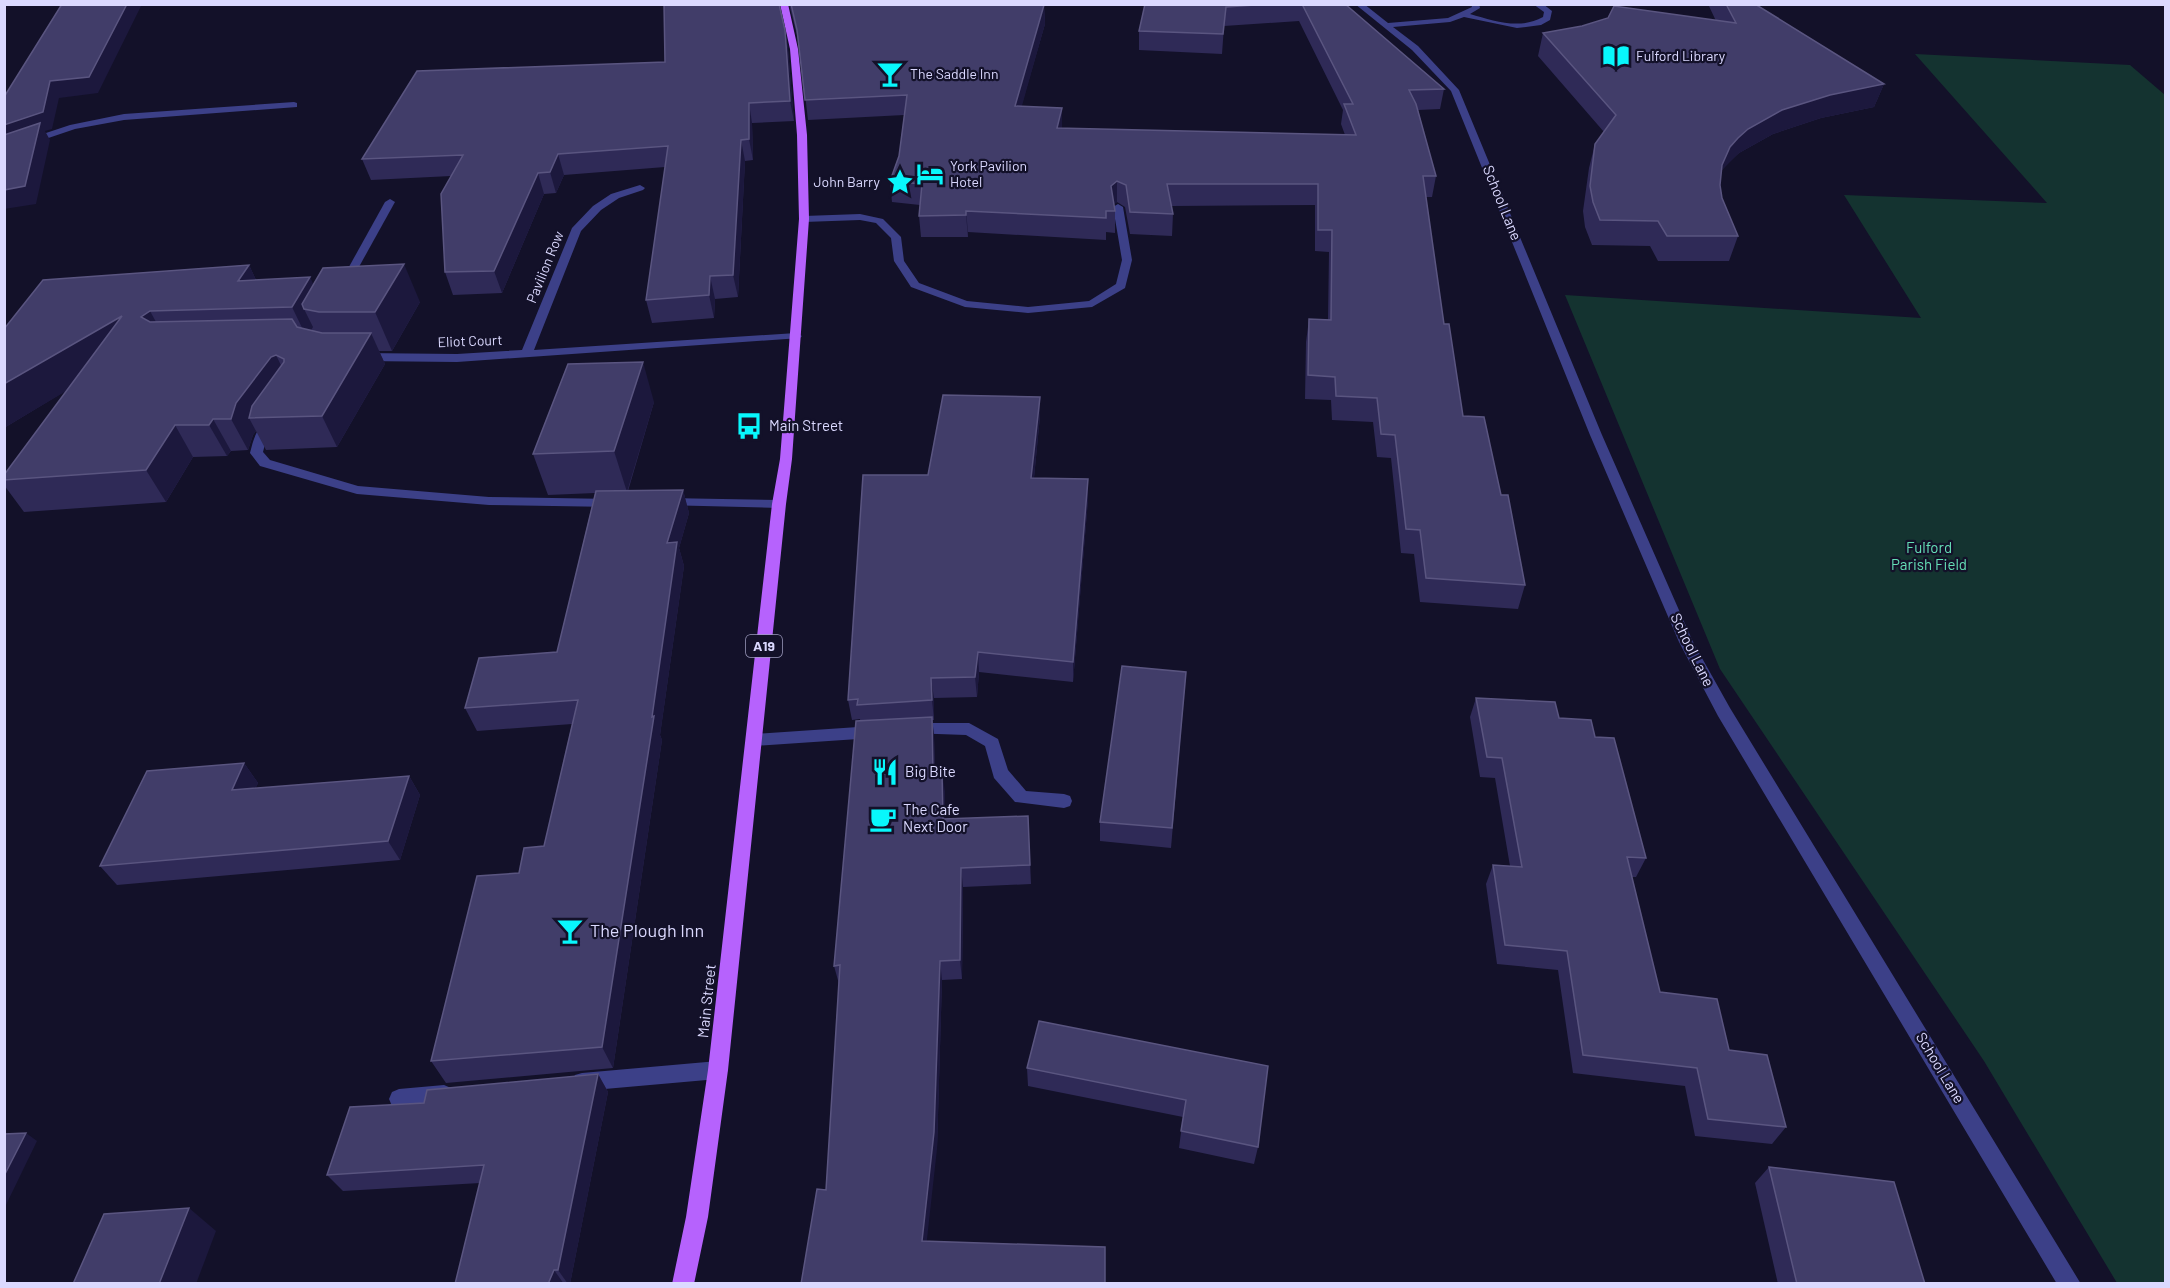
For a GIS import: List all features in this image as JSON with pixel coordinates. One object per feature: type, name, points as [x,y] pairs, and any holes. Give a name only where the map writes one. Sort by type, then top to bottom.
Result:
[{"type":"main road","name":"Main Street","points":[[683,1284],[697,1218],[718,1070],[779,504],[786,459],[796,336],[804,219],[802,135],[794,49],[784,4]]},
{"type":"street","name":"School Lane","points":[[1359,4],[1430,62],[1455,90],[1600,446],[1686,642],[1724,712],[2070,1284]]},
{"type":"street","points":[[1387,25],[1450,20],[1476,8],[1475,4]]},
{"type":"street","points":[[1463,14],[1524,26],[1540,23],[1547,18],[1548,11],[1537,4]]},
{"type":"street","points":[[4,150],[73,128],[124,117],[294,105]]},
{"type":"street","name":"Pavilion Row","points":[[526,354],[576,230],[597,208],[615,196],[640,188]]},
{"type":"street","points":[[340,293],[390,202]]},
{"type":"street","points":[[804,219],[860,218],[879,221],[896,237],[899,261],[915,285],[964,304],[1028,310],[1092,304],[1121,286],[1127,260],[1118,207]]},
{"type":"street","name":"Eliot Court","points":[[349,357],[457,358],[796,336]]},
{"type":"street","points":[[280,410],[261,436],[256,453],[266,463],[357,490],[489,501],[627,503]]},
{"type":"street","points":[[650,502],[779,504]]},
{"type":"street","points":[[754,740],[929,728],[969,729],[993,743],[1000,773],[1021,797],[1064,801]]},
{"type":"street","points":[[566,1084],[718,1070]]},
{"type":"street","points":[[399,1099],[459,1093]]},
{"type":"green space","name":"Fulford Parish Field","points":[[1915,54],[2130,65],[2165,95],[2165,1283],[2117,1283],[1984,1061],[1720,669],[1565,295],[1921,318],[1844,195],[2047,203]]},
{"type":"building","points":[[62,4],[127,4],[89,77],[50,81],[43,112],[4,125],[4,97]]},
{"type":"building","points":[[664,4],[779,4],[785,30],[790,101],[749,103],[749,139],[741,140],[733,275],[710,276],[709,295],[646,300],[668,146],[558,154],[550,172],[538,173],[494,271],[445,272],[441,194],[463,155],[362,159],[417,71],[665,62]]},
{"type":"building","points":[[791,4],[1044,5],[1015,106],[1062,108],[1057,128],[1356,135],[1344,104],[1353,104],[1302,4],[1345,4],[1444,89],[1409,90],[1416,104],[1436,176],[1423,176],[1444,324],[1449,324],[1463,416],[1484,417],[1501,495],[1508,495],[1525,585],[1426,578],[1420,530],[1406,529],[1395,435],[1381,434],[1377,398],[1336,396],[1335,377],[1308,375],[1309,319],[1331,320],[1332,230],[1318,230],[1318,184],[1167,184],[1173,214],[1130,212],[1126,185],[1117,181],[1111,186],[1115,211],[1106,211],[1106,218],[966,211],[966,215],[919,216],[922,184],[890,181],[899,156],[907,95],[805,100],[797,30]]},
{"type":"building","points":[[1145,4],[1269,4],[1226,7],[1223,34],[1139,31]]},
{"type":"building","points":[[1726,4],[1755,4],[1884,84],[1830,95],[1782,110],[1748,129],[1738,138],[1730,147],[1722,165],[1720,185],[1722,198],[1738,236],[1667,236],[1658,221],[1600,220],[1590,186],[1595,144],[1616,115],[1543,33],[1582,26],[1608,18],[1614,6],[1736,23]]},
{"type":"building","points":[[40,123],[25,186],[4,190],[4,135]]},
{"type":"building","points":[[404,264],[375,312],[319,312],[304,309],[302,304],[323,268]]},
{"type":"building","points":[[249,265],[238,281],[310,277],[292,307],[150,311],[141,317],[150,322],[292,319],[297,327],[322,333],[371,333],[322,416],[249,418],[252,406],[284,362],[284,359],[276,355],[271,357],[236,403],[231,419],[213,419],[209,425],[175,425],[146,470],[4,480],[4,475],[122,316],[4,384],[4,329],[43,280]]},
{"type":"building","points":[[643,362],[614,451],[533,454],[568,364]]},
{"type":"building","points":[[943,395],[1040,397],[1031,478],[1088,479],[1073,662],[978,652],[975,677],[931,678],[932,700],[857,705],[858,699],[848,700],[863,475],[928,475]]},
{"type":"building","points":[[683,490],[667,543],[677,542],[652,717],[654,716],[602,1047],[431,1061],[477,876],[519,873],[524,848],[544,846],[578,700],[465,708],[479,658],[557,652],[596,491]]},
{"type":"building","points":[[1122,666],[1186,672],[1172,828],[1100,822]]},
{"type":"building","points":[[1476,698],[1555,702],[1559,718],[1591,720],[1595,737],[1614,738],[1646,858],[1627,857],[1660,992],[1717,999],[1729,1050],[1767,1055],[1786,1127],[1708,1119],[1697,1068],[1583,1055],[1567,951],[1505,945],[1493,865],[1522,867],[1502,758],[1487,757]]},
{"type":"building","points":[[932,717],[933,772],[942,772],[943,819],[1028,816],[1030,865],[961,868],[960,960],[940,961],[934,1132],[922,1241],[1105,1247],[1105,1284],[801,1284],[817,1189],[826,1190],[840,965],[834,966],[856,721]]},
{"type":"building","points":[[244,763],[232,790],[409,776],[388,841],[100,866],[147,771]]},
{"type":"building","points":[[1039,1021],[1268,1066],[1258,1147],[1181,1131],[1186,1100],[1027,1068]]},
{"type":"building","points":[[598,1074],[558,1270],[554,1270],[548,1284],[455,1284],[484,1165],[327,1175],[350,1107],[424,1103],[427,1090]]},
{"type":"building","points":[[26,1133],[4,1176],[4,1134]]},
{"type":"building","points":[[1769,1167],[1894,1182],[1925,1284],[1797,1284]]},
{"type":"building","points":[[189,1208],[159,1284],[73,1284],[104,1214]]},
{"type":"place","name":"Fulford Library","points":[[1616,56]]},
{"type":"place","name":"The Saddle Inn","points":[[890,74]]},
{"type":"place","name":"York Pavilion Hotel","points":[[930,174]]},
{"type":"place","name":"John Barry","points":[[900,182]]},
{"type":"place","name":"Main Street","points":[[749,426]]},
{"type":"place","name":"Big Bite","points":[[885,772]]},
{"type":"place","name":"The Cafe Next Door","points":[[883,819]]},
{"type":"place","name":"The Plough Inn","points":[[570,931]]}]
